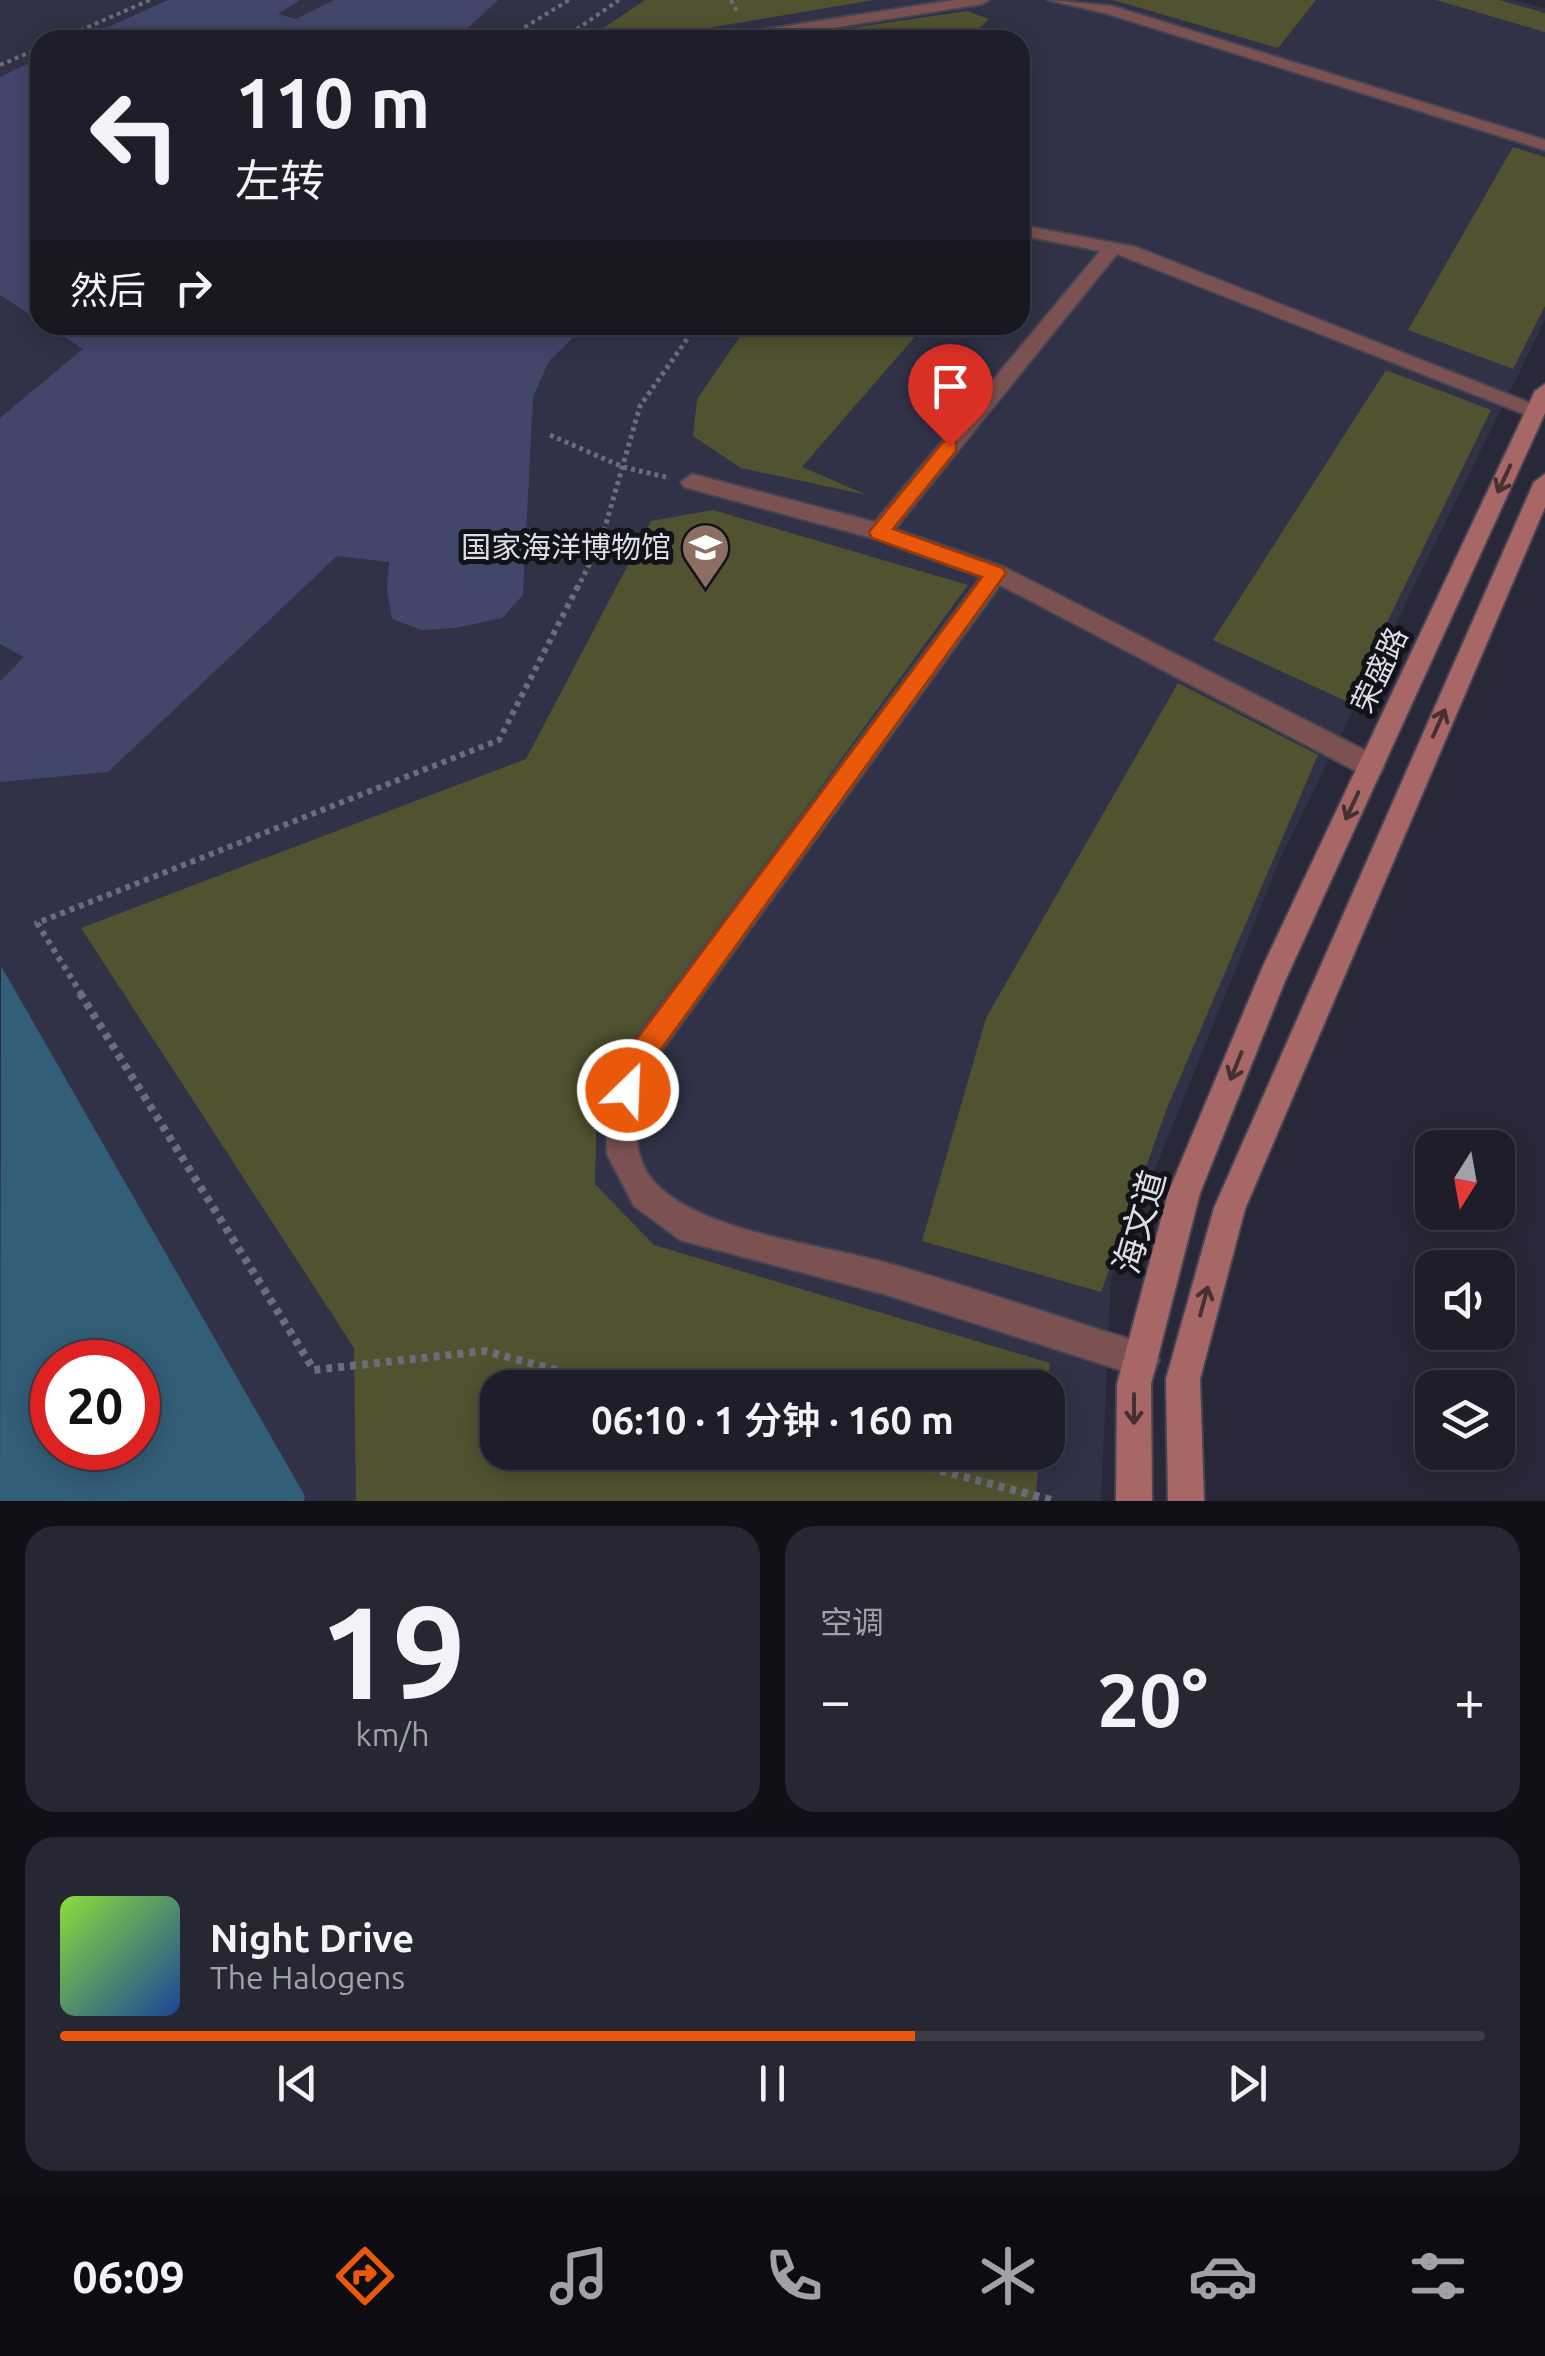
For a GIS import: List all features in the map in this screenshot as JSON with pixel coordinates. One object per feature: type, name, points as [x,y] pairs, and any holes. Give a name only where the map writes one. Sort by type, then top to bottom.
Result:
[{"type":"street","name":"荣盛路","points":[[1273,976],[1540,401]]},
{"type":"street","points":[[1186,1501],[1183,1379],[1230,1208],[1315,1004],[1545,482]]},
{"type":"street","name":"海文道","points":[[1134,1501],[1134,1384],[1184,1193],[1273,976]]},
{"type":"lane","points":[[792,30],[982,0]]},
{"type":"lane","points":[[1055,0],[1107,9],[1545,144]]},
{"type":"lane","points":[[1030,232],[1113,246],[1540,401]]},
{"type":"lane","points":[[880,532],[1113,246]]},
{"type":"lane","points":[[692,482],[880,532],[996,573],[1371,766]]},
{"type":"lane","points":[[996,573],[634,1064],[621,1116],[622,1154],[645,1194],[691,1229],[887,1280],[1142,1360]]},
{"type":"path","points":[[81,30],[150,0]]},
{"type":"path","points":[[550,0],[562,4]]},
{"type":"path","points":[[520,30],[569,0]]},
{"type":"path","points":[[576,30],[618,0]]},
{"type":"path","points":[[0,66],[30,52]]},
{"type":"path","points":[[556,1370],[485,1351],[314,1370],[36,923],[498,740],[601,541],[640,406],[689,335]]},
{"type":"path","points":[[550,435],[622,468],[692,482]]},
{"type":"path","points":[[939,1470],[1055,1501]]},
{"type":"shaded area","name":"国家海洋博物馆","points":[[0,0],[1515,0],[1545,8],[1545,320],[1281,857],[1111,1278],[1101,1501],[304,1501],[305,1496],[0,966]]},
{"type":"shaded area","points":[[1,966],[305,1496],[304,1501],[0,1501]]},
{"type":"green space","points":[[645,0],[873,0],[697,30],[600,30]]},
{"type":"green space","points":[[1113,0],[1316,0],[1278,48]]},
{"type":"green space","points":[[1436,0],[1499,0],[1545,13],[1545,32]]},
{"type":"green space","points":[[967,11],[989,19],[977,30],[837,30]]},
{"type":"green space","points":[[1513,147],[1545,157],[1545,306],[1513,369],[1408,330]]},
{"type":"green space","points":[[741,335],[916,335],[802,467],[867,495],[741,468],[693,436],[697,399]]},
{"type":"green space","points":[[1386,370],[1491,410],[1348,702],[1213,640]]},
{"type":"green space","points":[[713,510],[968,585],[597,1094],[595,1184],[654,1245],[1050,1363],[1049,1370],[480,1370],[480,1470],[1038,1470],[1035,1501],[356,1501],[354,1348],[81,928],[526,759],[651,521]]},
{"type":"green space","points":[[1178,683],[1318,755],[1167,1108],[1101,1292],[922,1241],[986,1018]]},
{"type":"building","points":[[168,0],[300,0],[278,14],[296,19],[334,0],[498,0],[466,30],[102,30]]},
{"type":"building","points":[[30,63],[30,314],[0,295],[0,77]]},
{"type":"building","points":[[61,335],[576,335],[549,361],[533,397],[523,595],[502,618],[422,630],[392,619],[387,590],[389,562],[337,556],[108,772],[0,782],[0,681],[24,657],[0,644],[0,418],[83,349]]},
{"type":"place","name":"国家海洋博物馆","points":[[706,590]]},
{"type":"route","points":[[628,1090],[634,1064],[996,573],[880,532],[950,446]]}]
